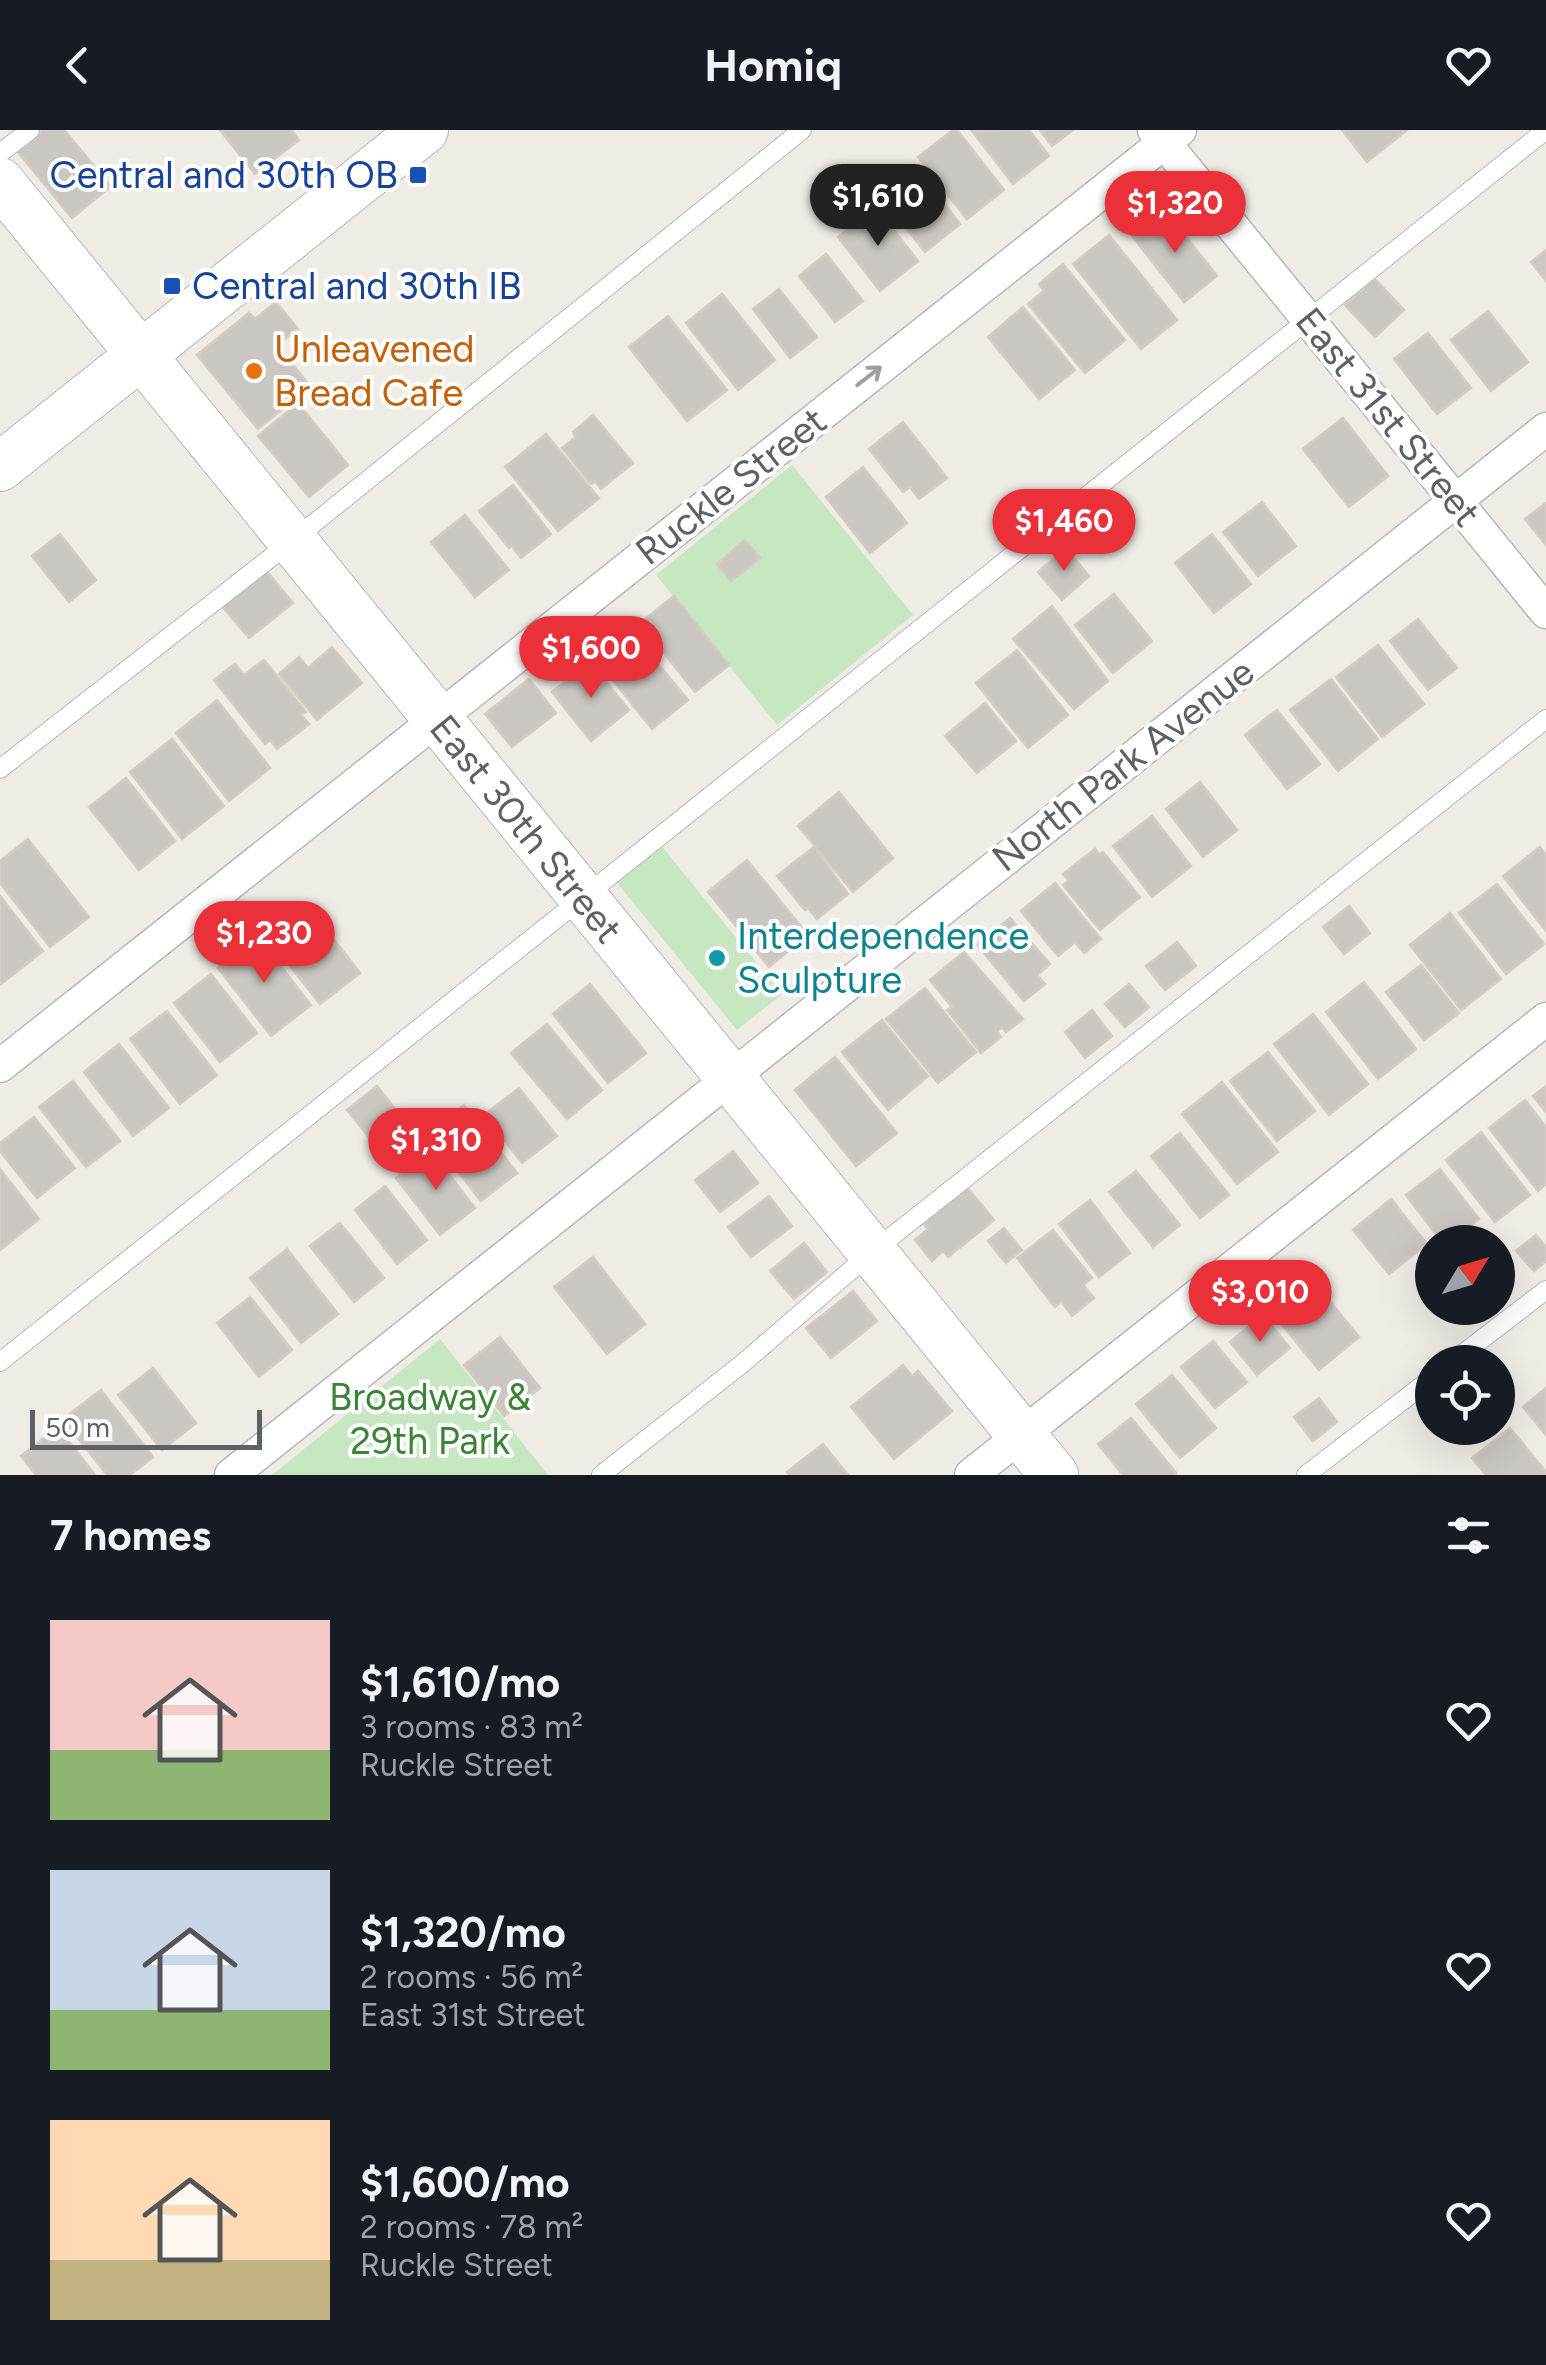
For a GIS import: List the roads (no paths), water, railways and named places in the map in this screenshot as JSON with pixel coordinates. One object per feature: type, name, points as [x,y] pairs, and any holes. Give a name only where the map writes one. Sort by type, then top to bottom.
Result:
[{"type":"main road","points":[[0,467],[424,130]]},
{"type":"main road","name":"East 30th Street","points":[[0,182],[1054,1475]]},
{"type":"street","name":"East 31st Street","points":[[1166,134],[1309,321],[1546,612]]},
{"type":"street","name":"Ruckle Street","points":[[0,1066],[1166,134]]},
{"type":"street","name":"North Park Avenue","points":[[231,1475],[1546,429]]},
{"type":"street","points":[[971,1475],[1546,1020]]},
{"type":"lane","points":[[0,154],[30,130]]},
{"type":"lane","points":[[0,769],[292,541],[802,130]]},
{"type":"lane","points":[[0,1362],[1546,130]]},
{"type":"lane","points":[[600,1475],[743,1363],[872,1252],[1546,719]]},
{"type":"lane","points":[[1474,1345],[1546,1290]]},
{"type":"lane","points":[[1306,1475],[1415,1391]]},
{"type":"place","name":"Central and 30th OB","points":[[418,175]]},
{"type":"place","name":"Central and 30th IB","points":[[172,286]]},
{"type":"place","name":"Unleavened Bread Cafe","points":[[254,371]]},
{"type":"place","name":"Interdependence Sculpture","points":[[717,958]]},
{"type":"park label","name":"Broadway & 29th Park","points":[[430,1419]]}]
